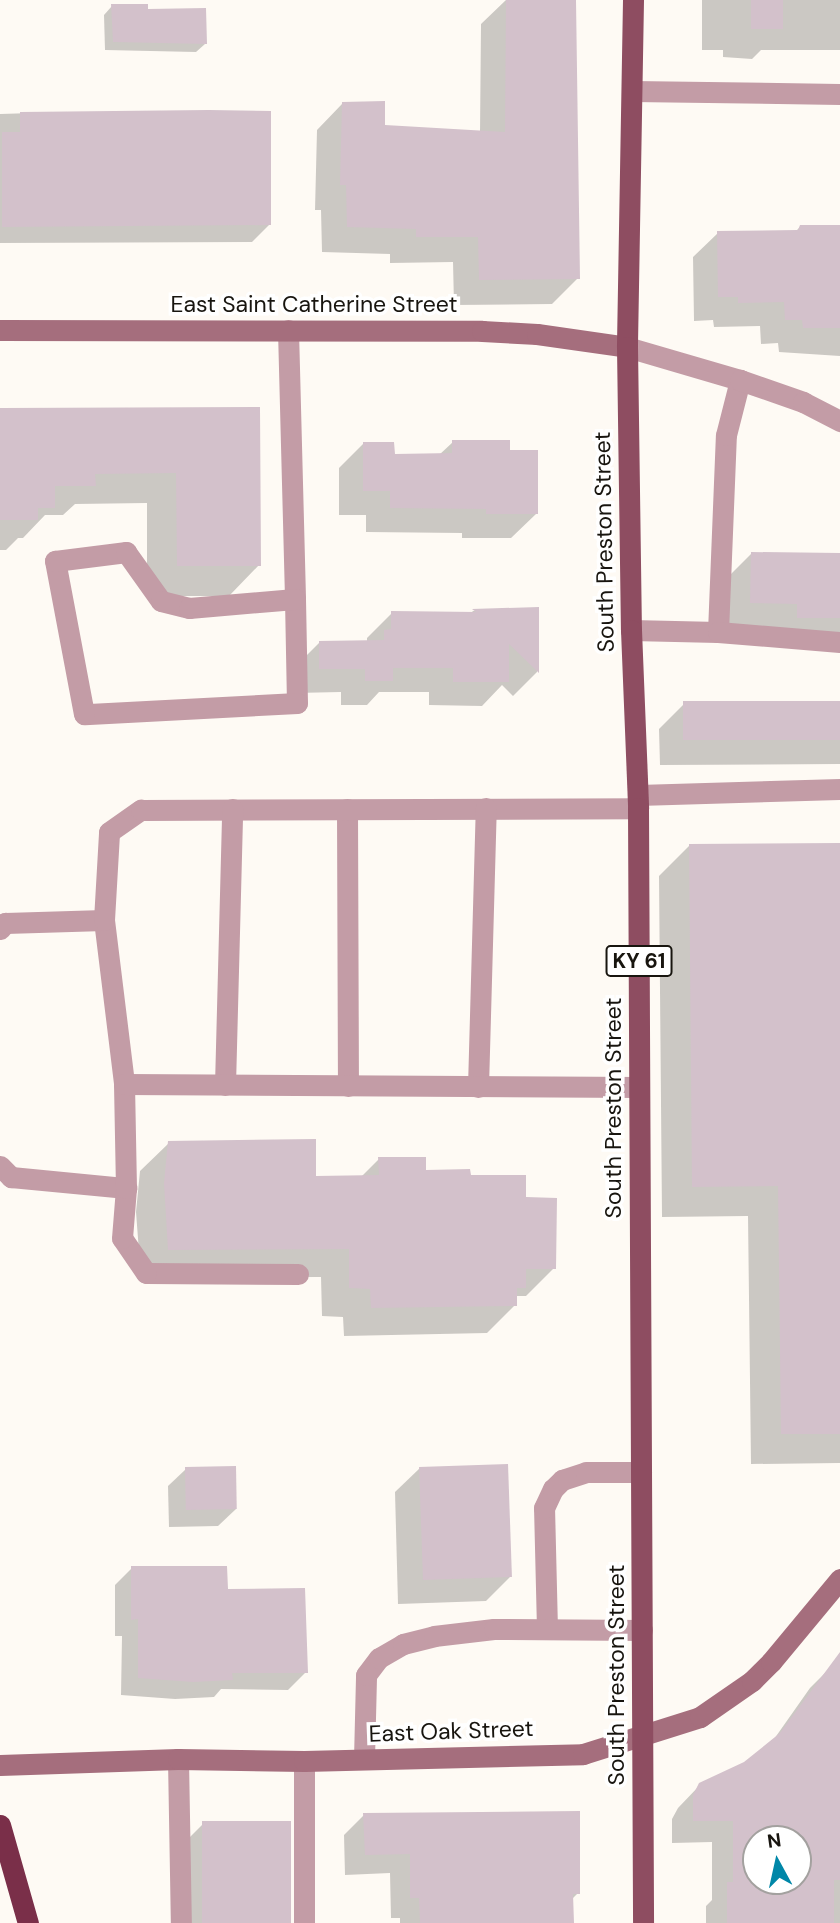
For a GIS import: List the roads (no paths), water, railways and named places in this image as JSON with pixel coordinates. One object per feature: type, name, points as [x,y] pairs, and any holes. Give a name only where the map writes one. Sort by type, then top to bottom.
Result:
[{"type":"highway","points":[[0,1825],[27,1923]]},
{"type":"main road","name":"South Preston Street","points":[[633,0],[627,347],[631,630],[638,802],[643,1923]]},
{"type":"main road","name":"East Saint Catherine Street","points":[[0,331],[482,331],[537,334],[627,347]]},
{"type":"main road","name":"East Oak Street","points":[[0,1765],[178,1759],[304,1761],[583,1754],[700,1717],[752,1681],[840,1579]]},
{"type":"street","points":[[632,91],[840,94]]},
{"type":"street","points":[[288,330],[295,599],[297,704],[84,714],[55,561],[126,552],[161,601],[189,608],[295,599]]},
{"type":"street","points":[[627,347],[740,380],[803,402],[840,421]]},
{"type":"street","points":[[718,632],[726,435],[740,380]]},
{"type":"street","points":[[631,630],[718,632],[840,642]]},
{"type":"street","points":[[298,1274],[146,1273],[122,1238],[126,1188],[124,1083],[104,920],[109,832],[141,810],[486,808],[638,802],[840,789]]},
{"type":"street","points":[[478,1087],[486,808]]},
{"type":"street","points":[[225,1085],[232,809]]},
{"type":"street","points":[[347,809],[348,1086]]},
{"type":"street","points":[[0,929],[5,923],[104,920]]},
{"type":"street","points":[[124,1083],[639,1087]]},
{"type":"street","points":[[0,1166],[11,1177],[126,1188]]},
{"type":"street","points":[[547,1629],[544,1508],[553,1489],[562,1480],[586,1472],[641,1472]]},
{"type":"street","points":[[364,1759],[366,1675],[379,1658],[403,1644],[434,1636],[494,1629],[642,1630]]},
{"type":"street","points":[[178,1759],[181,1923]]},
{"type":"street","points":[[304,1761],[304,1923]]}]
